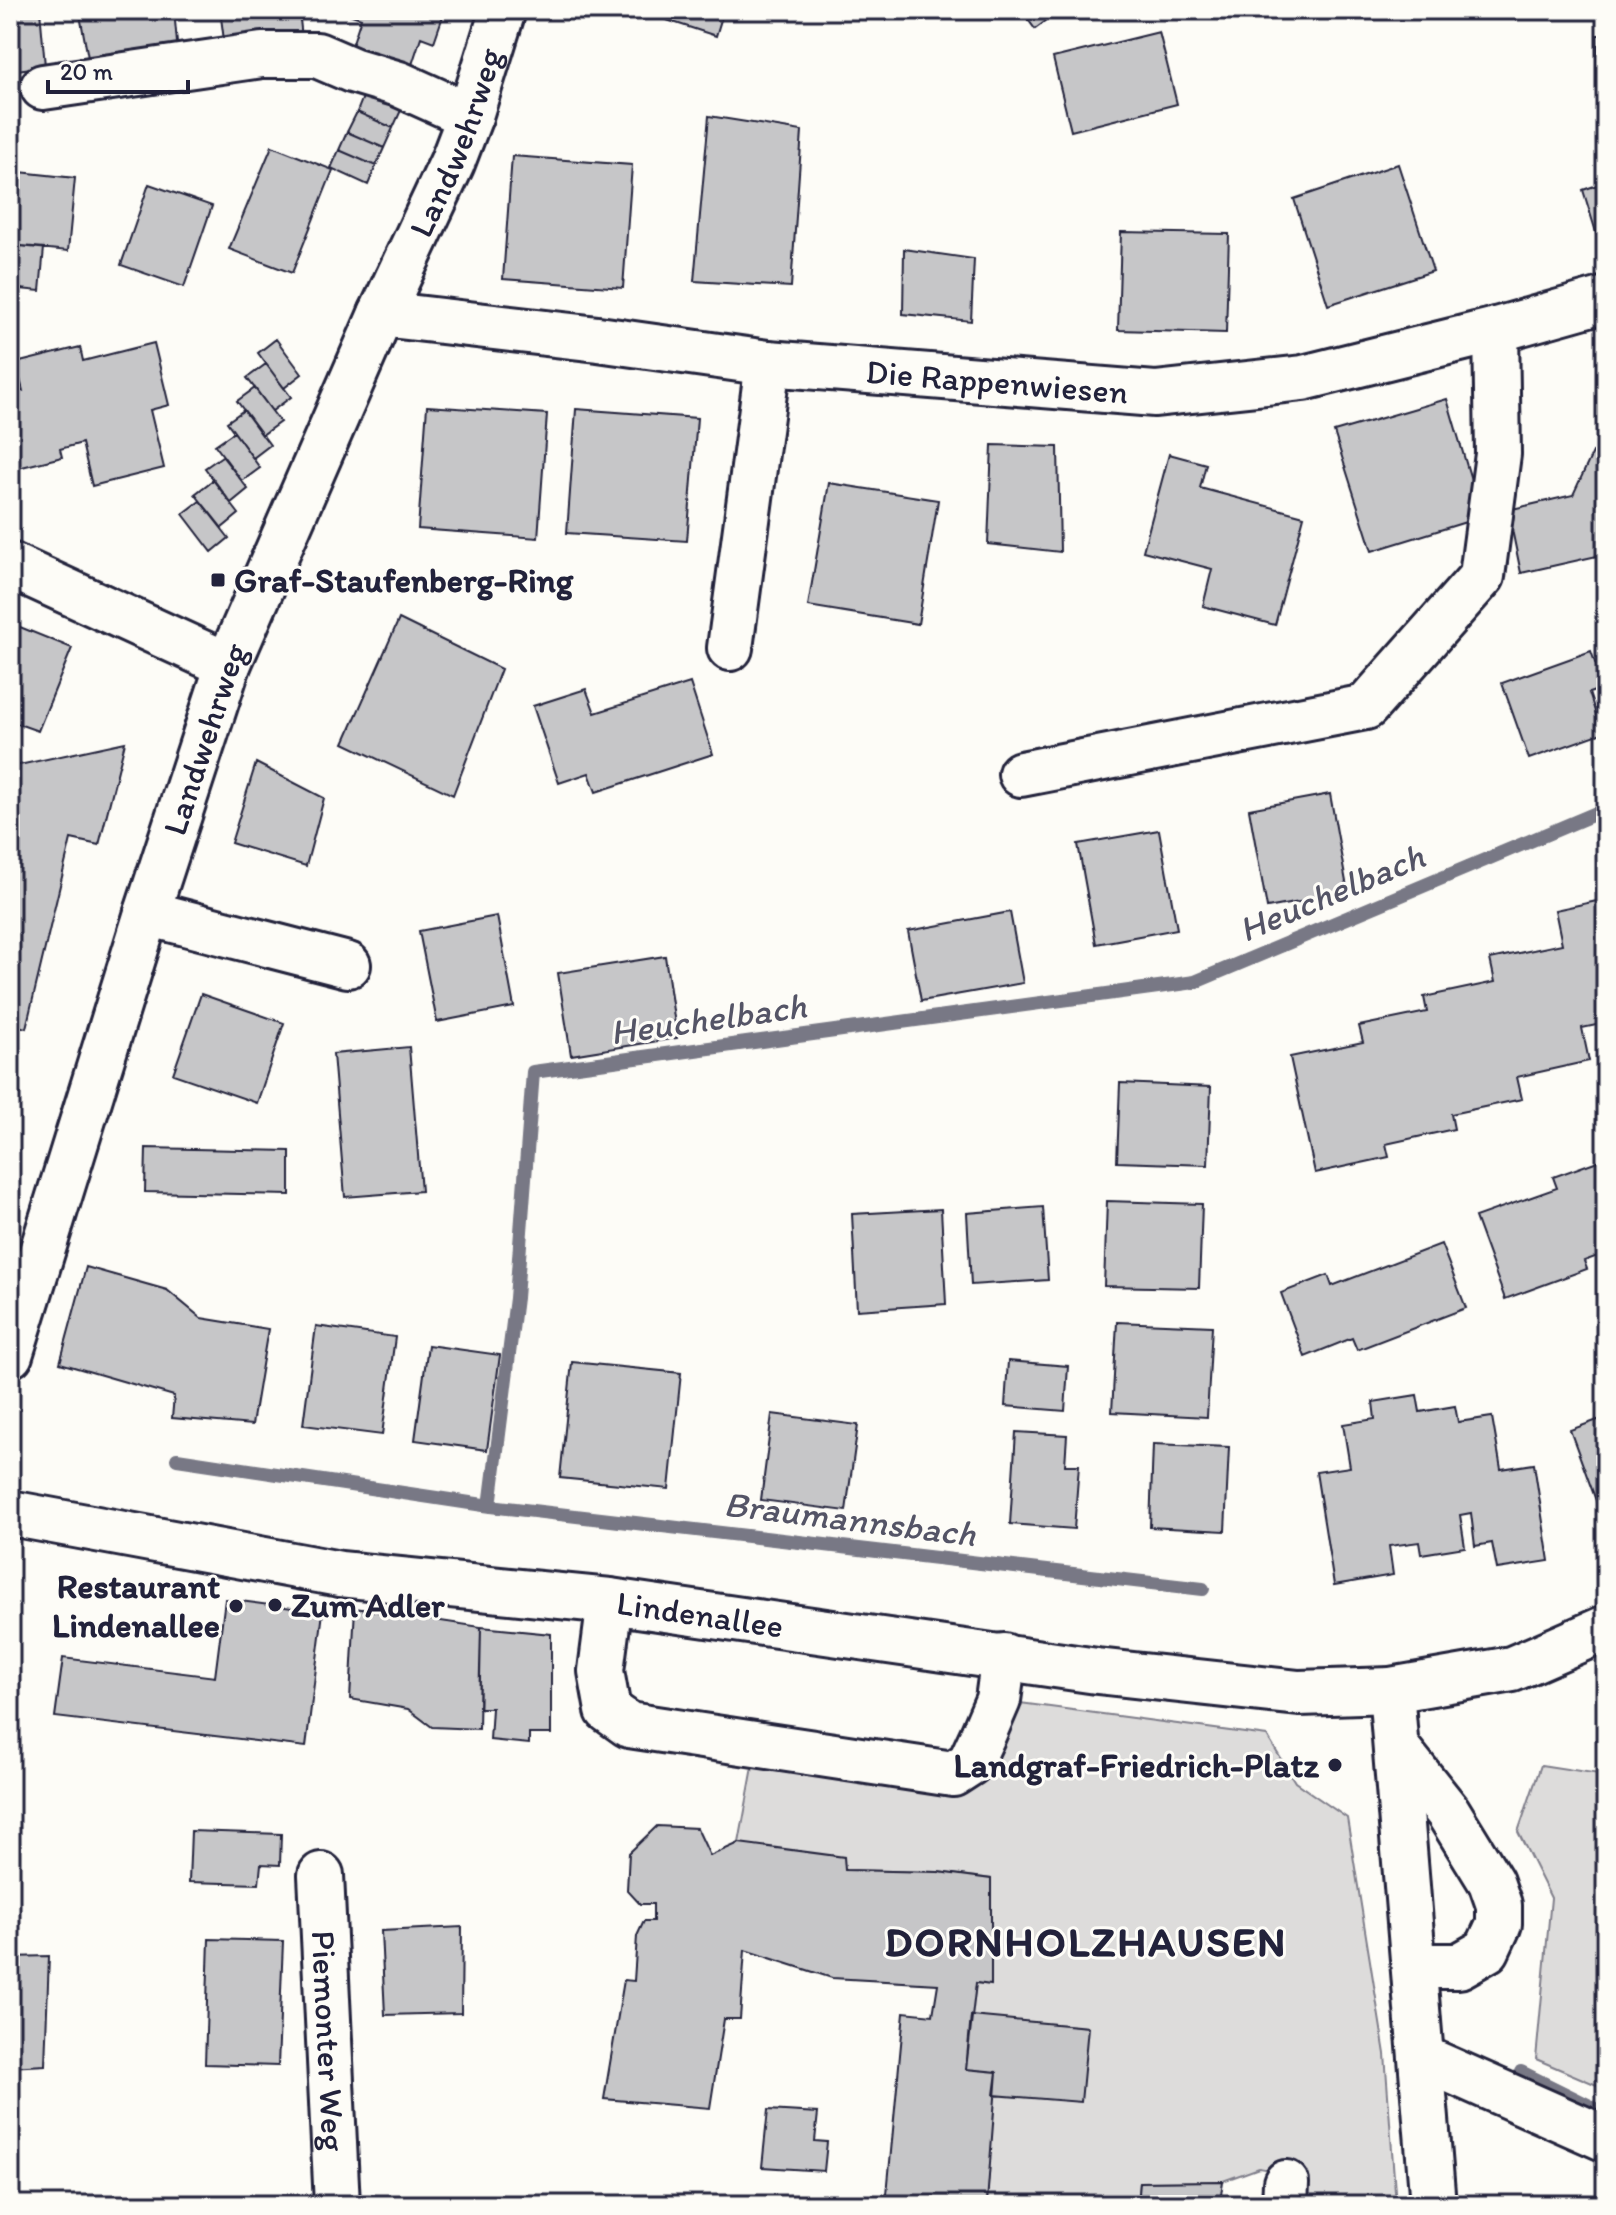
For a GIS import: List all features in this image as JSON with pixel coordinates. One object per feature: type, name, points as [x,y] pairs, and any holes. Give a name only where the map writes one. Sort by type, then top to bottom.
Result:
[{"type":"street","name":"Landwehrweg","points":[[10,1355],[147,913],[228,665],[381,314],[452,163],[503,10]]},
{"type":"street","points":[[43,87],[262,55],[317,55],[352,70],[399,84],[470,116]]},
{"type":"street","name":"Die Rappenwiesen","points":[[381,314],[598,339],[768,363],[1155,394],[1303,378],[1606,299]]},
{"type":"street","points":[[1021,774],[1366,707],[1482,576],[1498,454],[1496,330]]},
{"type":"street","points":[[730,648],[768,363]]},
{"type":"street","points":[[10,565],[228,665]]},
{"type":"street","points":[[147,913],[348,965]]},
{"type":"street","name":"Lindenallee","points":[[10,1513],[340,1574],[610,1601],[1097,1671],[1299,1693],[1391,1690],[1512,1669],[1606,1628]]},
{"type":"street","points":[[610,1601],[601,1671],[608,1710],[629,1725],[953,1774],[970,1763],[983,1735],[998,1700],[1004,1656]]},
{"type":"street","points":[[1391,1690],[1433,2205]]},
{"type":"street","points":[[1397,1748],[1448,1812],[1491,1882],[1499,1905],[1499,1924],[1487,1950],[1459,1966],[1415,1966]]},
{"type":"street","name":"Piemonter Weg","points":[[321,1875],[337,2205]]},
{"type":"street","points":[[1423,2058],[1606,2139]]},
{"type":"shaded area","points":[[998,1700],[1267,1736],[1295,1782],[1347,1818],[1385,2054],[1396,2205],[1273,2205],[1276,2171],[1259,2168],[1223,2181],[1140,2182],[1138,2205],[987,2202],[994,2095],[971,2016],[976,1983],[991,1984],[991,1879],[938,1872],[845,1870],[739,1843],[755,1756],[966,1788]]},
{"type":"shaded area","points":[[1541,1765],[1606,1775],[1606,2089],[1536,2059],[1551,1898],[1518,1832]]},
{"type":"building","points":[[10,10],[40,10],[45,66],[10,71]]},
{"type":"building","points":[[79,10],[174,10],[178,54],[89,63]]},
{"type":"building","points":[[220,10],[299,10],[302,38],[225,48]]},
{"type":"building","points":[[343,10],[445,10],[434,42],[421,37],[408,77],[348,58],[361,18]]},
{"type":"building","points":[[636,10],[724,10],[716,36]]},
{"type":"building","points":[[1021,10],[1061,10],[1035,29]]},
{"type":"building","points":[[1159,32],[1177,104],[1071,131],[1053,58]]},
{"type":"building","points":[[1597,35],[1606,35],[1606,92],[1598,92]]},
{"type":"building","points":[[365,92],[402,108],[393,128],[357,112]]},
{"type":"building","points":[[357,112],[393,128],[384,148],[347,132]]},
{"type":"building","points":[[709,116],[802,131],[791,287],[694,281]]},
{"type":"building","points":[[347,132],[384,148],[376,166],[339,150]]},
{"type":"building","points":[[272,146],[333,170],[292,273],[229,249]]},
{"type":"building","points":[[339,150],[376,166],[368,185],[331,168]]},
{"type":"building","points":[[512,156],[632,165],[623,288],[503,279]]},
{"type":"building","points":[[1398,164],[1433,271],[1328,305],[1294,199]]},
{"type":"building","points":[[10,171],[75,178],[68,251],[10,245]]},
{"type":"building","points":[[1606,182],[1606,243],[1600,245],[1583,190]]},
{"type":"building","points":[[149,184],[212,206],[184,287],[121,265]]},
{"type":"building","points":[[1121,232],[1229,234],[1226,333],[1118,330]]},
{"type":"building","points":[[10,245],[44,248],[40,291],[10,288]]},
{"type":"building","points":[[904,249],[974,259],[971,321],[903,314]]},
{"type":"building","points":[[276,339],[302,374],[284,388],[258,353]]},
{"type":"building","points":[[154,343],[169,405],[150,410],[164,468],[92,486],[82,443],[60,449],[62,457],[10,470],[10,394],[23,391],[16,363],[80,347],[83,361]]},
{"type":"building","points":[[266,364],[291,397],[272,411],[247,378]]},
{"type":"building","points":[[255,388],[280,422],[262,435],[237,401]]},
{"type":"building","points":[[1447,399],[1482,517],[1372,551],[1334,432]]},
{"type":"building","points":[[427,406],[547,414],[538,538],[418,529]]},
{"type":"building","points":[[576,409],[697,418],[687,541],[567,533]]},
{"type":"building","points":[[244,410],[270,445],[253,458],[227,422]]},
{"type":"building","points":[[234,432],[260,468],[242,481],[215,445]]},
{"type":"building","points":[[992,445],[1058,447],[1060,552],[988,544]]},
{"type":"building","points":[[1593,452],[1606,458],[1606,554],[1521,573],[1508,510],[1573,495]]},
{"type":"building","points":[[1169,454],[1206,464],[1200,488],[1304,516],[1275,625],[1203,606],[1212,569],[1143,551]]},
{"type":"building","points":[[222,456],[248,489],[231,503],[205,468]]},
{"type":"building","points":[[213,480],[239,514],[222,528],[195,494]]},
{"type":"building","points":[[829,483],[938,500],[918,624],[808,606]]},
{"type":"building","points":[[200,501],[229,538],[212,552],[183,514]]},
{"type":"building","points":[[399,619],[501,669],[453,795],[344,743]]},
{"type":"building","points":[[10,623],[72,648],[38,731],[10,721]]},
{"type":"building","points":[[1591,651],[1604,688],[1589,693],[1602,733],[1529,759],[1502,683]]},
{"type":"building","points":[[690,683],[713,754],[596,792],[589,773],[559,783],[533,706],[586,689],[595,713]]},
{"type":"building","points":[[125,742],[99,845],[71,839],[26,1028],[10,1024],[10,767]]},
{"type":"building","points":[[256,763],[324,798],[306,866],[231,843]]},
{"type":"building","points":[[1330,794],[1348,893],[1267,908],[1249,809]]},
{"type":"building","points":[[1159,830],[1177,929],[1096,944],[1078,844]]},
{"type":"building","points":[[1606,899],[1606,1023],[1582,1028],[1589,1061],[1517,1077],[1522,1099],[1451,1114],[1454,1129],[1386,1144],[1389,1157],[1315,1173],[1290,1057],[1363,1042],[1359,1026],[1427,1012],[1424,997],[1495,982],[1490,959],[1562,944],[1555,910]]},
{"type":"building","points":[[1010,912],[1023,983],[921,1001],[908,931]]},
{"type":"building","points":[[497,916],[514,1007],[437,1022],[419,931]]},
{"type":"building","points":[[665,956],[677,1038],[571,1055],[558,973]]},
{"type":"building","points":[[201,994],[284,1023],[257,1103],[173,1074]]},
{"type":"building","points":[[409,1047],[421,1191],[345,1197],[333,1054]]},
{"type":"building","points":[[1120,1083],[1211,1087],[1208,1165],[1117,1162]]},
{"type":"building","points":[[146,1148],[290,1151],[290,1195],[145,1192]]},
{"type":"building","points":[[1606,1158],[1606,1253],[1584,1261],[1587,1269],[1505,1299],[1475,1217],[1557,1188],[1553,1177]]},
{"type":"building","points":[[1107,1201],[1202,1204],[1199,1288],[1104,1286]]},
{"type":"building","points":[[1043,1207],[1048,1280],[971,1285],[967,1213]]},
{"type":"building","points":[[941,1209],[946,1304],[857,1310],[852,1214]]},
{"type":"building","points":[[1441,1244],[1466,1308],[1357,1350],[1352,1338],[1305,1357],[1281,1293],[1328,1275],[1332,1286]]},
{"type":"building","points":[[86,1267],[167,1290],[201,1318],[268,1329],[252,1425],[172,1418],[174,1396],[60,1363]]},
{"type":"building","points":[[1117,1322],[1212,1326],[1207,1417],[1112,1412]]},
{"type":"building","points":[[316,1326],[395,1337],[382,1435],[303,1425]]},
{"type":"building","points":[[428,1345],[500,1355],[487,1450],[415,1440]]},
{"type":"building","points":[[1008,1361],[1068,1366],[1065,1411],[1005,1406]]},
{"type":"building","points":[[572,1362],[681,1373],[669,1489],[560,1478]]},
{"type":"building","points":[[1417,1395],[1420,1412],[1455,1406],[1458,1422],[1492,1417],[1501,1469],[1534,1464],[1549,1561],[1497,1569],[1492,1543],[1475,1546],[1471,1513],[1460,1515],[1465,1547],[1421,1554],[1419,1542],[1389,1546],[1393,1575],[1334,1585],[1316,1472],[1350,1467],[1343,1424],[1375,1419],[1373,1402]]},
{"type":"building","points":[[772,1414],[858,1425],[846,1511],[761,1500]]},
{"type":"building","points":[[1606,1417],[1606,1513],[1601,1514],[1570,1430]]},
{"type":"building","points":[[1016,1432],[1067,1435],[1065,1465],[1079,1465],[1074,1529],[1010,1524]]},
{"type":"building","points":[[1153,1444],[1229,1447],[1225,1531],[1150,1527]]},
{"type":"building","points":[[225,1599],[323,1612],[306,1747],[55,1717],[63,1658],[215,1677]]},
{"type":"building","points":[[355,1608],[481,1627],[479,1729],[432,1727],[408,1709],[350,1699]]},
{"type":"building","points":[[481,1627],[551,1634],[551,1734],[529,1734],[529,1744],[490,1740],[492,1708],[479,1708]]},
{"type":"building","points":[[657,1826],[697,1828],[710,1856],[739,1843],[844,1857],[845,1870],[938,1872],[991,1879],[991,1985],[976,1983],[966,2069],[997,2072],[987,2202],[1024,2205],[886,2205],[904,2012],[933,2015],[938,1984],[832,1978],[745,1950],[740,2019],[724,2019],[710,2108],[604,2099],[624,1980],[634,1981],[637,1936],[644,1921],[653,1921],[653,1904],[640,1904],[627,1890],[629,1853]]},
{"type":"building","points":[[191,1831],[281,1834],[280,1865],[261,1864],[259,1884],[189,1882]]},
{"type":"building","points":[[462,1927],[461,2013],[385,2015],[381,1931]]},
{"type":"building","points":[[209,1939],[283,1941],[278,2066],[205,2064]]},
{"type":"building","points":[[49,1956],[45,2065],[10,2067],[10,1957]]},
{"type":"building","points":[[971,2016],[1088,2027],[1081,2102],[994,2095],[997,2072],[966,2069]]},
{"type":"building","points":[[768,2110],[818,2113],[815,2141],[827,2142],[824,2171],[762,2167]]},
{"type":"building","points":[[1223,2181],[1221,2195],[1225,2197],[1224,2205],[1138,2205],[1140,2182]]},
{"type":"waterway","name":"Heuchelbach","points":[[177,1459],[490,1506],[516,1298],[533,1072],[1195,982],[1606,809]]},
{"type":"waterway","name":"Braumannsbach","points":[[490,1506],[1203,1589]]},
{"type":"waterway","points":[[1521,2072],[1606,2114]]},
{"type":"place","name":"Graf-Staufenberg-Ring","points":[[218,580]]},
{"type":"place","name":"Zum Adler","points":[[275,1605]]},
{"type":"place","name":"Restaurant Lindenallee","points":[[236,1606]]},
{"type":"place","name":"Landgraf-Friedrich-Platz","points":[[1335,1765]]},
{"type":"district","name":"DORNHOLZHAUSEN","points":[[1086,1941]]}]
